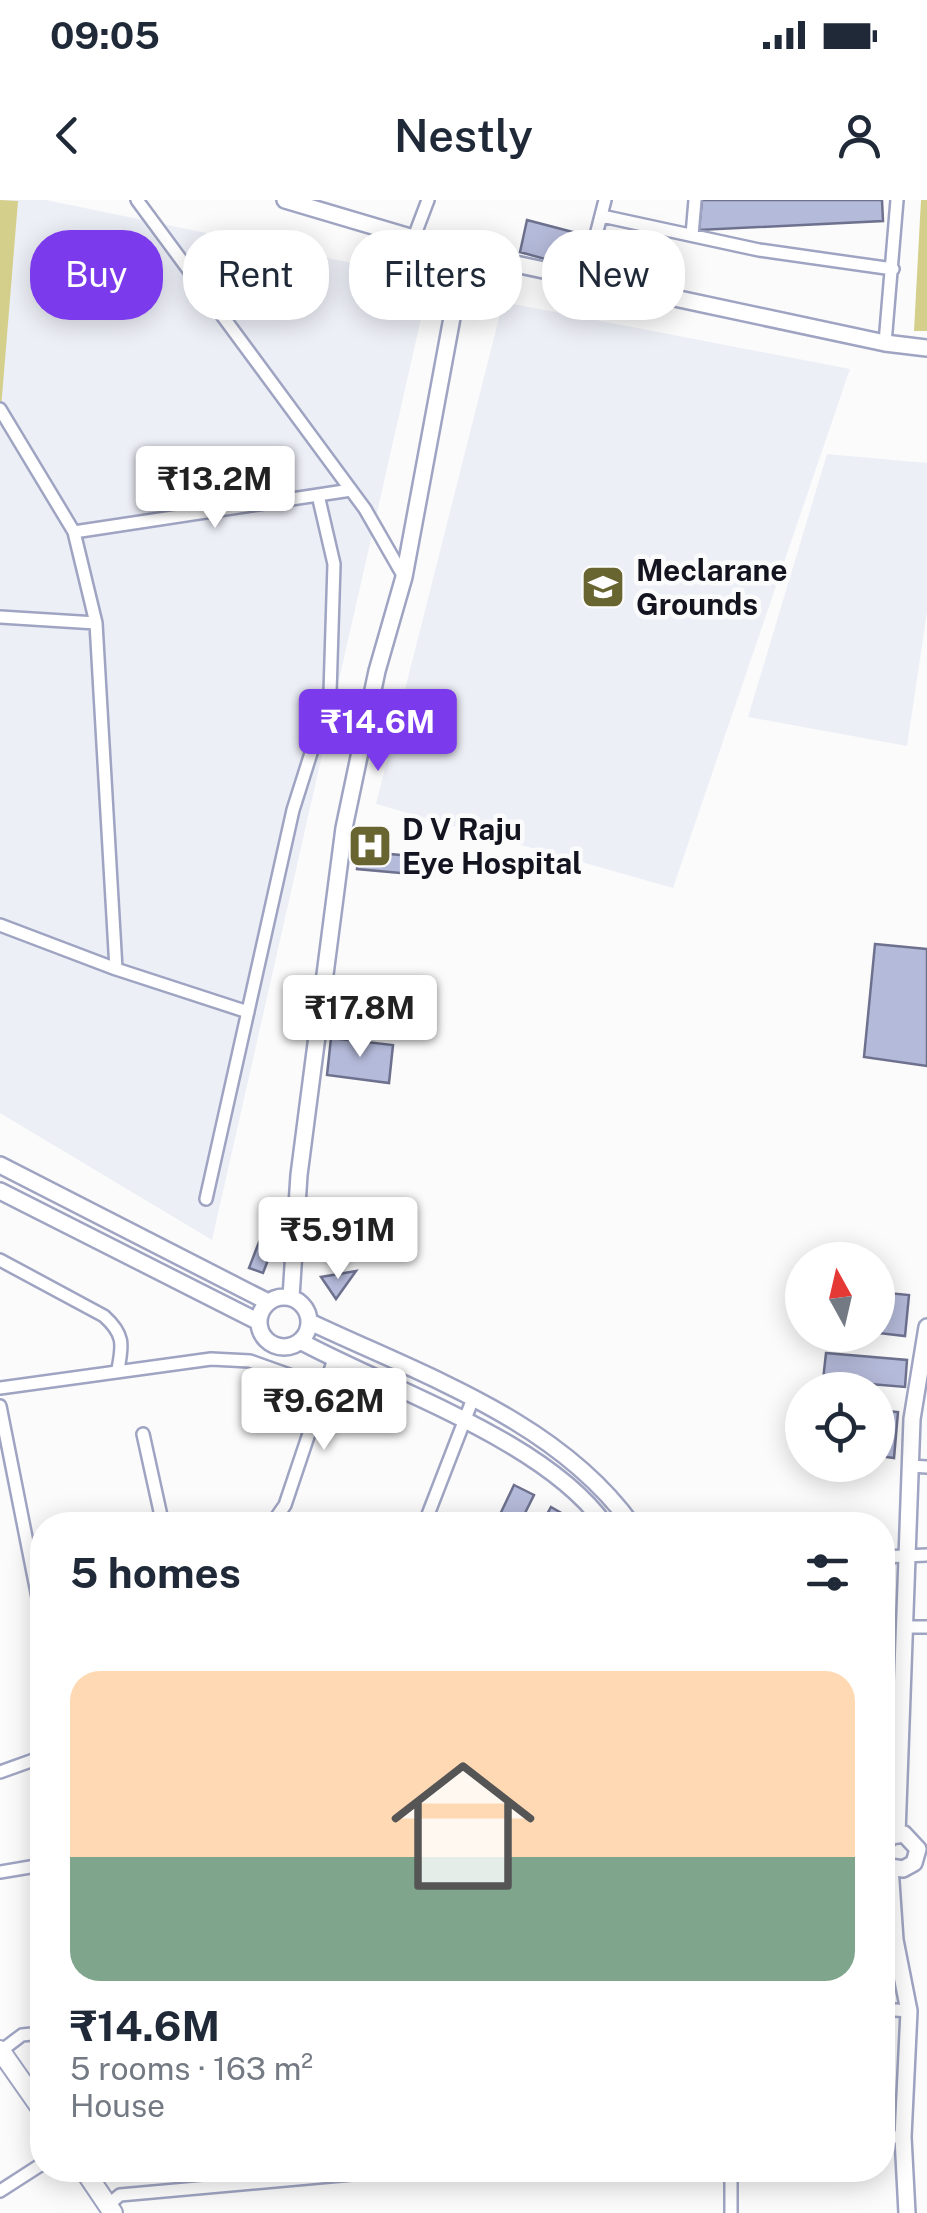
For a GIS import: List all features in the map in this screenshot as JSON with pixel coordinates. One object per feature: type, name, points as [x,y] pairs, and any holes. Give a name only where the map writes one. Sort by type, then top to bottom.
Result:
[{"type":"main road","points":[[1,2051],[30,2093]]},
{"type":"main road","points":[[92,2182],[111,2209]]},
{"type":"street","points":[[137,200],[350,490],[404,577]]},
{"type":"street","points":[[285,200],[390,230]]},
{"type":"street","points":[[417,230],[428,200]]},
{"type":"street","points":[[598,230],[605,200]]},
{"type":"street","points":[[692,235],[695,200]]},
{"type":"street","points":[[885,344],[897,200]]},
{"type":"street","points":[[602,216],[893,269]]},
{"type":"street","points":[[685,300],[885,344],[927,348]]},
{"type":"street","points":[[291,1297],[299,1174],[344,828],[377,670],[404,577],[452,320]]},
{"type":"street","points":[[0,409],[74,532],[96,623],[116,970]]},
{"type":"street","points":[[74,532],[350,490]]},
{"type":"street","points":[[206,1198],[293,810],[330,694],[334,564],[318,495]]},
{"type":"street","points":[[0,617],[96,623]]},
{"type":"street","points":[[0,925],[116,970],[248,1012]]},
{"type":"street","points":[[0,1165],[268,1302],[291,1297]]},
{"type":"street","points":[[0,1191],[259,1322],[268,1342],[290,1346],[300,1342],[310,1322],[308,1311],[291,1297]]},
{"type":"street","points":[[0,1260],[104,1316],[118,1329],[124,1342],[118,1370]]},
{"type":"street","points":[[259,1322],[268,1302]]},
{"type":"street","points":[[310,1322],[472,1401],[560,1450],[611,1495],[623,1512]]},
{"type":"street","points":[[895,1740],[905,1627],[910,1466],[927,1326]]},
{"type":"street","points":[[300,1342],[465,1422],[570,1485],[594,1512]]},
{"type":"street","points":[[0,1388],[210,1359],[250,1361],[324,1387]]},
{"type":"street","points":[[280,1512],[334,1359]]},
{"type":"street","points":[[429,1512],[472,1401]]},
{"type":"street","points":[[0,1406],[30,1557]]},
{"type":"street","points":[[142,1434],[159,1512]]},
{"type":"street","points":[[910,1466],[927,1467]]},
{"type":"street","points":[[895,1555],[927,1555]]},
{"type":"street","points":[[905,1627],[927,1627]]},
{"type":"street","points":[[0,1772],[30,1761]]},
{"type":"street","points":[[895,1842],[916,1842],[921,1868],[903,1870],[895,1866]]},
{"type":"street","points":[[0,1872],[30,1867]]},
{"type":"street","points":[[895,1932],[909,2011],[904,2137],[907,2213]]},
{"type":"street","points":[[895,2010],[909,2011]]},
{"type":"street","points":[[1,2051],[22,2035],[30,2034]]},
{"type":"street","points":[[895,2137],[904,2137]]},
{"type":"street","points":[[0,2191],[30,2172]]},
{"type":"street","points":[[111,2209],[120,2195],[264,2182]]},
{"type":"street","points":[[731,2182],[731,2213]]},
{"type":"shaded area","points":[[0,200],[46,200],[192,230],[183,230],[183,320],[329,320],[329,258],[349,262],[349,320],[421,320],[212,1240],[0,1113]]},
{"type":"shaded area","points":[[0,200],[18,201],[0,421]]},
{"type":"shaded area","points":[[921,200],[927,200],[927,331],[914,331]]},
{"type":"shaded area","name":"Meclarane Grounds","points":[[522,306],[542,310],[542,320],[596,320],[850,369],[673,888],[376,804],[498,320],[522,320]]},
{"type":"shaded area","points":[[827,454],[927,463],[927,612],[907,746],[748,717]]},
{"type":"building","points":[[702,200],[882,200],[883,221],[699,230]]},
{"type":"building","points":[[527,220],[565,230],[542,230],[542,258],[522,253]]},
{"type":"building","points":[[361,831],[381,833],[379,853],[434,858],[433,876],[357,869]]},
{"type":"building","points":[[875,944],[927,949],[927,1066],[864,1057]]},
{"type":"building","points":[[331,1038],[393,1045],[389,1083],[327,1075]]},
{"type":"building","points":[[259,1242],[273,1247],[263,1273],[249,1268]]},
{"type":"building","points":[[356,1271],[336,1299],[321,1277]]},
{"type":"building","points":[[895,1294],[909,1295],[905,1336],[895,1335]]},
{"type":"building","points":[[826,1353],[907,1360],[905,1387],[895,1386],[895,1372],[824,1372]]},
{"type":"building","points":[[514,1485],[534,1495],[526,1512],[501,1512]]},
{"type":"place","name":"Meclarane Grounds","points":[[603,587]]},
{"type":"place","name":"D V Raju Eye Hospital","points":[[370,846]]}]
